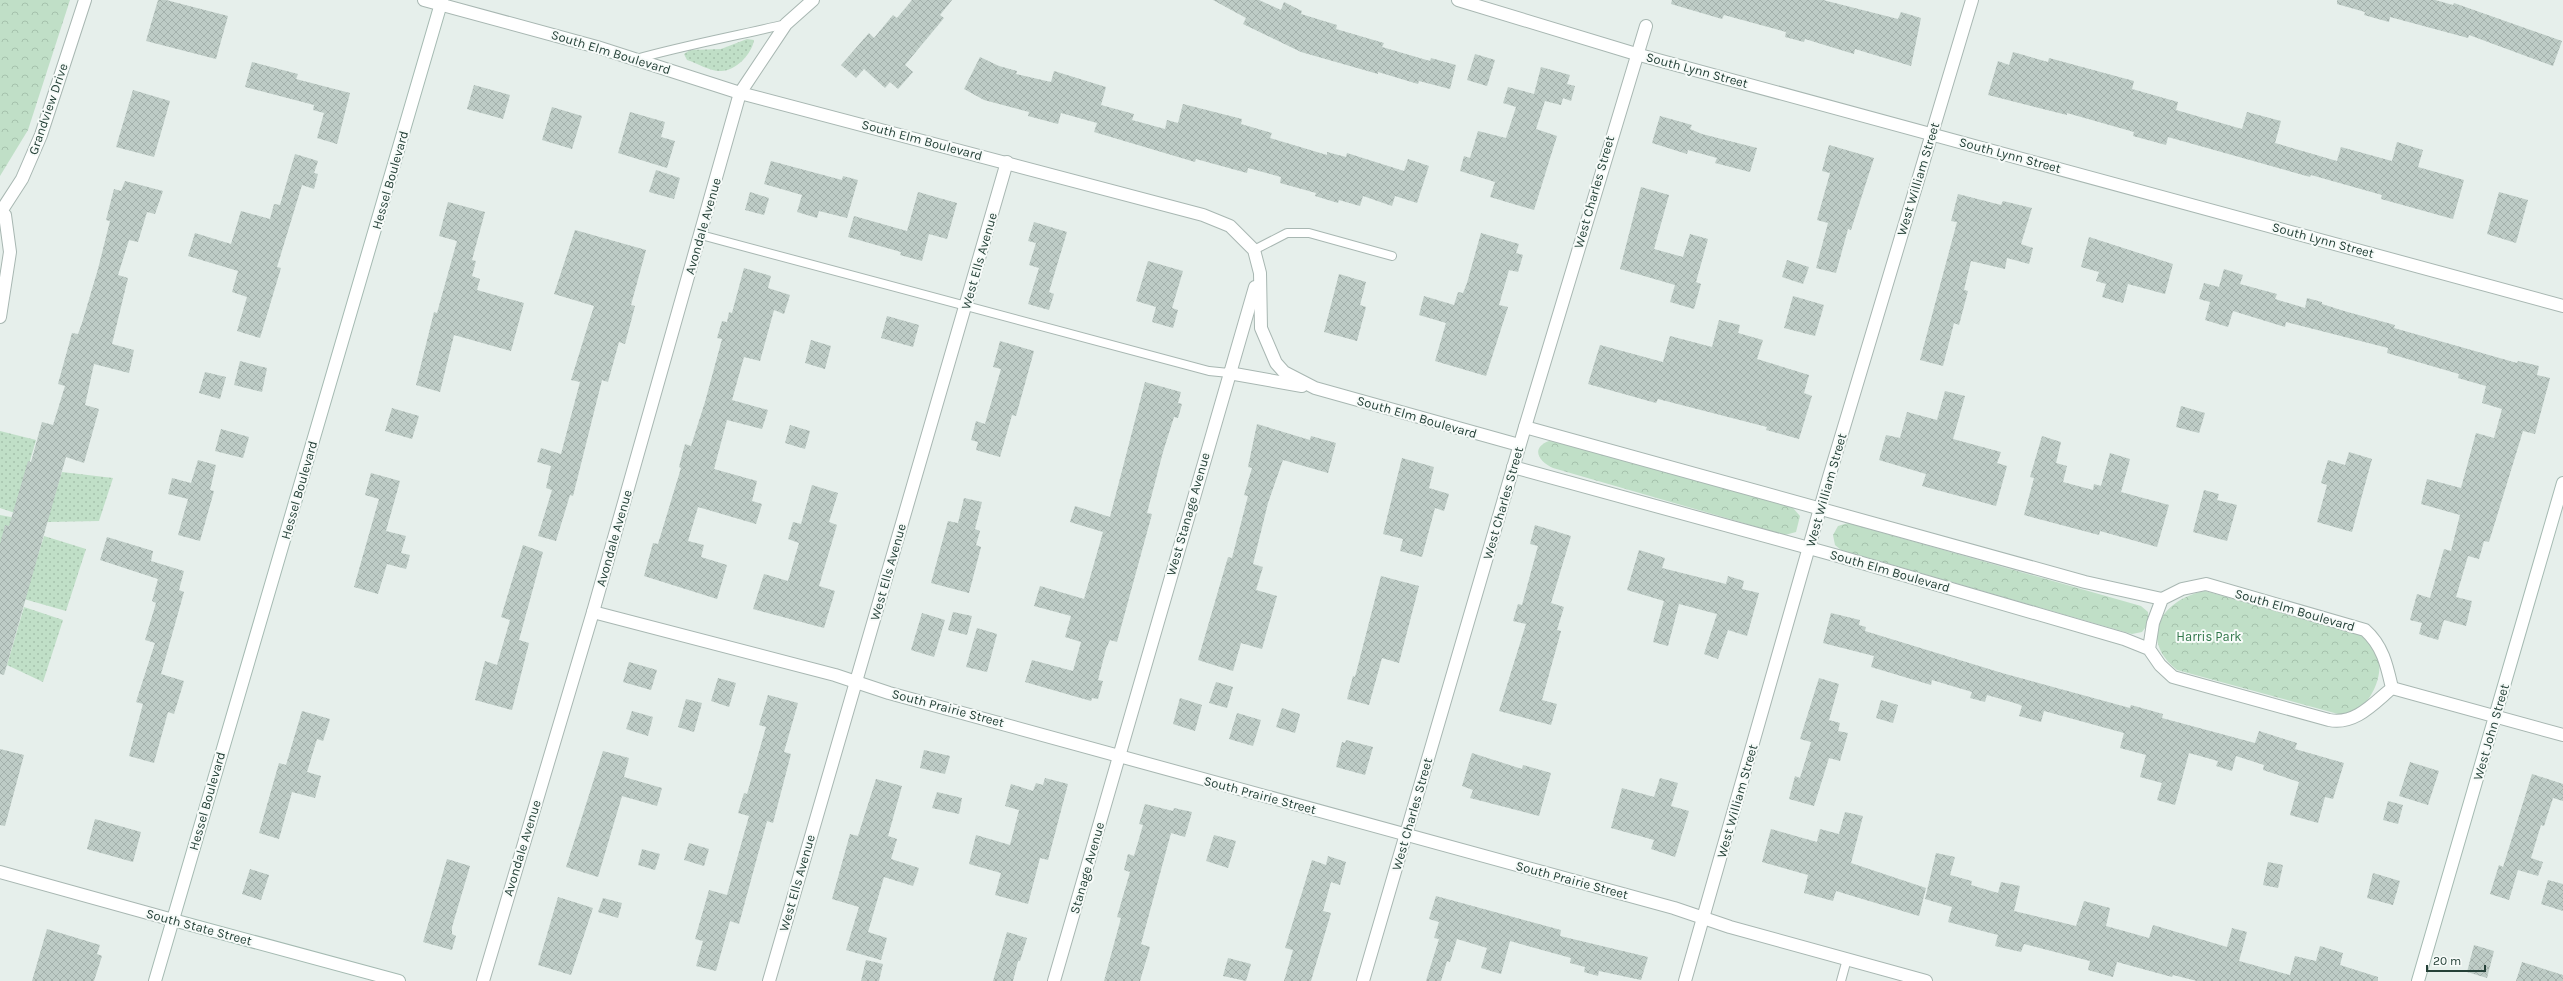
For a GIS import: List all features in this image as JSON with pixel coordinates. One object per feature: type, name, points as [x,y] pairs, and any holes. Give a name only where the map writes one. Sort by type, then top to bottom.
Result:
[{"type":"street","name":"Grandview Drive","points":[[1,213],[22,179],[41,135],[85,0]]},
{"type":"street","name":"South Elm Boulevard","points":[[424,0],[442,2],[636,59],[740,93],[1007,162],[1203,215],[1230,226],[1254,250],[1260,273],[1261,328],[1276,363],[1284,372],[1315,388]]},
{"type":"street","name":"Avondale Avenue","points":[[483,981],[593,612],[740,93],[786,24],[813,0]]},
{"type":"street","name":"South Lynn Street","points":[[1458,0],[1636,54],[1932,133],[2563,306]]},
{"type":"street","name":"West William Street","points":[[1685,981],[1820,510],[1972,0]]},
{"type":"street","name":"Hessel Boulevard","points":[[155,981],[442,2]]},
{"type":"street","name":"West Charles Street","points":[[1363,981],[1519,445],[1636,54],[1646,26]]},
{"type":"street","name":"West Ells Avenue","points":[[769,981],[1007,162]]},
{"type":"street","points":[[0,317],[10,252],[5,215],[1,213]]},
{"type":"street","name":"West Stanage Avenue","points":[[1120,755],[1229,374],[1260,273]]},
{"type":"street","name":"South Elm Boulevard","points":[[1229,374],[1315,388],[1519,445]]},
{"type":"street","points":[[1525,427],[1820,510],[2086,582],[2162,599],[2153,624],[2149,649],[2160,666],[2173,677],[2338,722],[2354,718],[2392,688],[2563,735]]},
{"type":"street","name":"South Elm Boulevard","points":[[1513,467],[1809,548],[2124,639],[2149,649]]},
{"type":"street","name":"West John Street","points":[[2418,981],[2563,483]]},
{"type":"street","name":"South Elm Boulevard","points":[[2162,599],[2182,589],[2206,584],[2366,630],[2376,640],[2385,658],[2392,688]]},
{"type":"street","name":"South Prairie Street","points":[[593,612],[856,682],[1120,755],[1926,981]]},
{"type":"street","name":"Stanage Avenue","points":[[1054,981],[1120,755]]},
{"type":"street","name":"South State Street","points":[[0,872],[399,981]]},
{"type":"lane","points":[[636,59],[691,44],[726,38],[786,24]]},
{"type":"lane","points":[[1254,250],[1287,232],[1308,233],[1392,256]]},
{"type":"lane","points":[[700,235],[966,304],[1209,370],[1229,374]]},
{"type":"lane","points":[[1841,981],[1847,959]]},
{"type":"green space","points":[[0,0],[70,0],[28,130],[0,176]]},
{"type":"green space","points":[[747,39],[754,40],[750,51],[742,61],[726,71],[716,71],[687,60],[684,54],[690,50],[721,49]]},
{"type":"green space","points":[[0,431],[36,440],[15,513],[0,508]]},
{"type":"green space","points":[[1549,441],[1563,442],[1793,508],[1800,516],[1796,532],[1785,535],[1553,468],[1541,459],[1538,451],[1543,444]]},
{"type":"green space","points":[[62,472],[113,478],[99,521],[46,522]]},
{"type":"green space","points":[[0,515],[16,518],[0,562]]},
{"type":"green space","name":"Harris Park","points":[[1848,523],[2141,606],[2148,612],[2149,623],[2142,632],[2132,634],[1841,550],[1835,545],[1833,535],[1838,526]]},
{"type":"green space","points":[[44,536],[86,549],[66,611],[24,599]]},
{"type":"green space","name":"Harris Park","points":[[2205,591],[2362,635],[2374,651],[2379,661],[2379,675],[2377,683],[2370,697],[2354,712],[2348,714],[2338,714],[2177,670],[2165,658],[2158,645],[2157,633],[2160,622],[2167,611],[2177,602],[2190,595]]},
{"type":"green space","points":[[24,607],[63,620],[43,682],[7,665]]},
{"type":"building","points":[[158,0],[166,0],[228,16],[216,59],[146,41]]},
{"type":"building","points":[[912,0],[952,0],[940,15],[944,18],[905,65],[913,72],[898,89],[890,82],[885,88],[864,69],[856,78],[841,65],[869,33],[874,38],[893,15],[897,18]]},
{"type":"building","points":[[1213,0],[1259,0],[1281,10],[1284,2],[1302,11],[1301,14],[1337,25],[1336,29],[1384,43],[1382,47],[1430,61],[1431,58],[1456,65],[1450,89],[1419,81],[1418,84],[1301,52],[1243,24],[1246,18]]},
{"type":"building","points":[[1672,0],[1823,0],[1898,19],[1901,12],[1921,18],[1911,66],[1855,49],[1854,54],[1805,39],[1804,42],[1785,37],[1786,32],[1724,15],[1722,19],[1671,4]]},
{"type":"building","points":[[2337,0],[2435,0],[2453,5],[2454,3],[2562,41],[2553,66],[2469,35],[2468,38],[2390,17],[2389,22],[2364,15],[2365,12],[2337,4]]},
{"type":"building","points":[[2013,52],[2048,62],[2049,58],[2134,81],[2132,89],[2178,102],[2176,110],[2242,129],[2247,112],[2281,121],[2275,143],[2337,161],[2341,147],[2392,161],[2397,142],[2423,150],[2418,167],[2464,180],[2453,219],[2381,199],[2382,195],[2311,175],[2310,177],[2168,137],[2166,145],[2133,136],[2134,132],[2067,113],[2067,115],[1988,95],[1998,61],[2009,65]]},
{"type":"building","points":[[1475,54],[1495,60],[1487,86],[1467,80]]},
{"type":"building","points":[[980,57],[999,66],[1017,71],[1016,74],[1051,82],[1054,71],[1106,87],[1101,105],[1134,114],[1132,120],[1165,129],[1167,120],[1178,123],[1183,104],[1242,119],[1241,124],[1272,133],[1270,138],[1327,155],[1327,152],[1346,157],[1347,153],[1404,171],[1408,159],[1429,166],[1417,203],[1395,196],[1392,206],[1363,196],[1360,206],[1339,200],[1338,203],[1315,196],[1316,193],[1280,183],[1281,177],[1248,168],[1247,173],[1196,159],[1195,162],[1094,132],[1097,123],[1061,113],[1058,124],[1028,116],[1029,112],[984,100],[964,89]]},
{"type":"building","points":[[252,62],[298,74],[296,79],[350,93],[337,144],[317,138],[324,113],[313,110],[314,105],[245,87]]},
{"type":"building","points":[[1541,67],[1570,75],[1567,84],[1575,86],[1571,101],[1563,98],[1561,105],[1545,101],[1536,129],[1557,136],[1534,210],[1490,197],[1495,182],[1460,171],[1464,156],[1470,158],[1478,131],[1506,138],[1516,107],[1503,103],[1508,87],[1534,94]]},
{"type":"building","points":[[474,85],[510,95],[503,119],[467,109]]},
{"type":"building","points":[[133,90],[170,101],[154,157],[116,147]]},
{"type":"building","points":[[552,107],[582,116],[572,149],[542,140]]},
{"type":"building","points":[[630,112],[665,122],[661,137],[675,141],[667,168],[618,153]]},
{"type":"building","points":[[1660,116],[1692,125],[1690,129],[1702,134],[1757,148],[1750,172],[1715,163],[1717,158],[1688,150],[1687,154],[1652,143]]},
{"type":"building","points":[[1829,145],[1874,158],[1851,230],[1848,229],[1836,273],[1816,268],[1828,223],[1817,220],[1830,173],[1822,171]]},
{"type":"building","points":[[295,154],[318,161],[314,173],[318,174],[314,189],[302,185],[277,267],[281,268],[260,338],[237,331],[247,297],[232,292],[238,271],[188,256],[195,233],[231,244],[241,211],[270,219],[274,204],[280,205]]},
{"type":"building","points":[[771,161],[842,180],[843,176],[858,180],[847,218],[819,211],[817,218],[797,212],[802,195],[764,184]]},
{"type":"building","points":[[656,170],[680,178],[674,199],[649,192]]},
{"type":"building","points":[[125,181],[163,191],[155,214],[147,212],[138,242],[129,240],[118,275],[128,278],[112,344],[134,350],[129,373],[94,364],[85,405],[99,409],[84,463],[66,457],[4,675],[0,674],[0,544],[5,525],[9,526],[28,461],[31,462],[42,422],[53,425],[65,386],[58,384],[72,333],[78,334],[98,269],[110,221],[106,220],[114,189],[121,191]]},
{"type":"building","points":[[1641,187],[1669,195],[1654,249],[1683,257],[1690,234],[1708,239],[1696,282],[1701,284],[1694,309],[1670,302],[1675,285],[1620,269]]},
{"type":"building","points":[[750,192],[769,198],[764,215],[745,210]]},
{"type":"building","points":[[918,192],[957,203],[947,239],[929,234],[922,261],[900,255],[901,252],[848,237],[854,216],[907,231]]},
{"type":"building","points":[[2499,192],[2528,200],[2516,243],[2487,234]]},
{"type":"building","points":[[1958,194],[2001,205],[2003,201],[2032,208],[2021,244],[2033,248],[2029,264],[2007,258],[2005,269],[1971,261],[1964,290],[1968,291],[1959,325],[1954,323],[1943,366],[1920,360],[1957,222],[1951,221]]},
{"type":"building","points":[[448,202],[485,212],[472,260],[476,261],[472,276],[480,279],[477,290],[524,303],[511,351],[454,335],[440,392],[416,385],[434,312],[437,313],[457,241],[439,236]]},
{"type":"building","points":[[1034,222],[1067,232],[1049,292],[1054,294],[1049,310],[1028,304],[1039,268],[1029,265],[1036,243],[1028,241]]},
{"type":"building","points":[[575,230],[646,250],[631,305],[635,306],[625,344],[619,342],[608,382],[602,380],[573,496],[570,495],[556,541],[538,536],[552,490],[546,488],[551,466],[537,462],[541,448],[561,454],[580,382],[571,380],[594,306],[554,294]]},
{"type":"building","points":[[1481,233],[1519,244],[1516,253],[1523,255],[1518,272],[1509,270],[1499,305],[1508,307],[1486,376],[1435,361],[1446,323],[1419,315],[1424,296],[1454,305],[1458,292],[1463,293],[1467,283]]},
{"type":"building","points":[[2089,237],[2173,264],[2165,294],[2128,284],[2123,303],[2102,297],[2106,284],[2096,281],[2099,272],[2081,267]]},
{"type":"building","points":[[1787,260],[1809,267],[1803,284],[1782,277]]},
{"type":"building","points":[[1148,261],[1183,271],[1172,308],[1178,310],[1173,328],[1152,322],[1156,307],[1136,301]]},
{"type":"building","points":[[744,268],[771,276],[768,288],[790,295],[784,314],[774,310],[760,361],[744,357],[732,400],[768,410],[762,429],[727,420],[714,469],[757,481],[752,501],[762,504],[756,524],[698,507],[688,541],[704,545],[701,557],[727,565],[717,599],[644,576],[653,543],[658,544],[681,468],[679,467],[685,444],[691,446],[705,402],[722,339],[717,338],[722,321],[727,322],[729,312],[732,313]]},
{"type":"building","points":[[2224,269],[2243,275],[2240,284],[2277,294],[2275,299],[2305,308],[2307,298],[2322,302],[2322,304],[2344,311],[2395,325],[2394,328],[2517,363],[2518,361],[2539,366],[2537,375],[2550,378],[2535,434],[2523,431],[2489,542],[2484,541],[2479,559],[2468,556],[2456,597],[2472,601],[2466,626],[2444,620],[2438,640],[2419,634],[2422,623],[2410,620],[2417,594],[2430,598],[2444,549],[2451,551],[2460,515],[2421,504],[2427,479],[2461,488],[2476,433],[2494,438],[2502,409],[2482,403],[2486,386],[2458,378],[2459,374],[2387,353],[2388,348],[2286,322],[2285,327],[2233,311],[2228,327],[2205,320],[2210,302],[2199,299],[2204,283],[2219,287]]},
{"type":"building","points":[[1339,274],[1366,282],[1360,305],[1366,307],[1357,341],[1324,332]]},
{"type":"building","points":[[1793,296],[1824,305],[1815,336],[1784,328]]},
{"type":"building","points":[[887,316],[919,325],[913,347],[881,338]]},
{"type":"building","points":[[1719,320],[1740,325],[1738,333],[1763,340],[1757,359],[1809,375],[1804,393],[1812,396],[1799,439],[1766,430],[1767,427],[1658,399],[1656,403],[1588,384],[1600,345],[1663,362],[1670,336],[1712,347]]},
{"type":"building","points":[[811,340],[831,346],[825,369],[805,363]]},
{"type":"building","points":[[1000,341],[1034,351],[1016,416],[1012,415],[1000,457],[976,450],[978,442],[971,440],[976,421],[985,424],[1001,369],[993,367]]},
{"type":"building","points":[[240,361],[267,368],[262,392],[234,385]]},
{"type":"building","points":[[205,372],[226,377],[220,399],[199,393]]},
{"type":"building","points":[[1145,382],[1181,392],[1178,403],[1182,404],[1178,418],[1174,417],[1163,452],[1147,513],[1152,514],[1117,642],[1110,640],[1106,649],[1098,680],[1103,681],[1098,699],[1092,698],[1091,701],[1025,682],[1032,660],[1073,671],[1081,642],[1065,637],[1071,616],[1034,606],[1040,586],[1084,599],[1103,532],[1070,522],[1075,506],[1110,517]]},
{"type":"building","points":[[1945,391],[1965,396],[1953,439],[2001,452],[1997,463],[2007,466],[1996,506],[1922,486],[1926,474],[1879,460],[1886,435],[1900,438],[1907,412],[1937,420]]},
{"type":"building","points":[[2181,406],[2205,413],[2199,433],[2176,427]]},
{"type":"building","points":[[392,408],[419,416],[412,439],[385,431]]},
{"type":"building","points":[[1257,424],[1310,440],[1311,436],[1336,443],[1328,473],[1283,460],[1268,503],[1253,564],[1263,567],[1256,590],[1277,596],[1262,649],[1241,643],[1233,671],[1198,660],[1228,557],[1232,558],[1248,496],[1244,495],[1252,468],[1248,467]]},
{"type":"building","points":[[790,425],[810,431],[805,449],[785,443]]},
{"type":"building","points":[[221,429],[249,437],[243,458],[215,451]]},
{"type":"building","points":[[2042,436],[2061,442],[2056,463],[2067,466],[2063,482],[2093,490],[2094,484],[2101,486],[2110,453],[2130,459],[2121,492],[2169,505],[2157,547],[2100,531],[2099,535],[2024,515],[2034,478],[2030,477]]},
{"type":"building","points":[[2349,452],[2372,459],[2352,532],[2317,522],[2327,485],[2321,483],[2328,460],[2345,465]]},
{"type":"building","points":[[1402,458],[1434,467],[1429,488],[1449,494],[1444,511],[1435,508],[1422,557],[1400,551],[1403,539],[1383,534]]},
{"type":"building","points":[[198,460],[216,465],[210,490],[214,491],[200,541],[178,535],[188,499],[168,494],[172,478],[191,483]]},
{"type":"building","points":[[371,473],[400,481],[386,531],[406,536],[401,553],[410,555],[406,569],[387,564],[378,594],[354,587],[379,499],[365,495]]},
{"type":"building","points":[[812,485],[838,493],[829,522],[837,525],[819,586],[835,591],[824,628],[753,609],[764,574],[788,581],[799,543],[788,539],[793,522],[801,524]]},
{"type":"building","points":[[2204,490],[2219,494],[2217,500],[2237,505],[2227,541],[2193,532]]},
{"type":"building","points":[[964,498],[982,502],[975,529],[980,531],[976,545],[981,547],[969,593],[931,583],[948,521],[958,523]]},
{"type":"building","points":[[1535,525],[1571,536],[1551,603],[1564,607],[1557,630],[1561,631],[1542,700],[1557,704],[1551,725],[1499,711],[1526,624],[1513,621],[1518,604],[1522,605],[1538,546],[1530,544]]},
{"type":"building","points":[[107,537],[153,551],[151,561],[184,571],[179,590],[184,592],[161,674],[184,681],[174,714],[168,712],[154,763],[129,756],[143,704],[136,702],[155,643],[145,640],[156,603],[152,601],[158,579],[100,560]]},
{"type":"building","points":[[523,545],[543,552],[519,640],[529,643],[512,710],[475,700],[485,661],[497,665],[510,620],[501,617]]},
{"type":"building","points":[[1639,550],[1665,558],[1662,568],[1726,584],[1728,576],[1744,581],[1742,589],[1759,593],[1747,636],[1728,630],[1718,659],[1704,654],[1717,614],[1679,604],[1668,646],[1653,642],[1664,601],[1627,590]]},
{"type":"building","points":[[1381,576],[1419,586],[1399,663],[1382,658],[1369,705],[1347,699],[1353,676],[1355,677]]},
{"type":"building","points":[[953,612],[972,616],[967,635],[948,630]]},
{"type":"building","points":[[922,613],[945,620],[934,657],[911,650]]},
{"type":"building","points":[[1831,613],[1860,620],[1859,625],[1866,627],[1865,631],[2002,673],[2130,708],[2131,705],[2163,714],[2162,718],[2255,743],[2259,731],[2297,743],[2295,749],[2344,763],[2333,799],[2325,797],[2318,823],[2290,815],[2299,782],[2263,770],[2264,765],[2236,756],[2232,771],[2216,766],[2218,761],[2189,753],[2175,805],[2157,800],[2162,783],[2140,777],[2146,755],[2120,748],[2124,733],[2044,711],[2041,722],[2019,716],[2022,706],[2018,704],[1987,695],[1985,702],[1970,698],[1972,692],[1932,680],[1931,685],[1871,667],[1874,656],[1823,643]]},
{"type":"building","points":[[977,628],[997,634],[987,672],[966,667]]},
{"type":"building","points":[[629,662],[657,670],[651,690],[623,682]]},
{"type":"building","points":[[718,678],[736,683],[729,707],[711,701]]},
{"type":"building","points":[[1819,678],[1839,684],[1829,720],[1840,723],[1838,731],[1848,733],[1840,761],[1829,758],[1814,806],[1789,799],[1795,776],[1800,778],[1811,742],[1800,739]]},
{"type":"building","points":[[1216,682],[1233,687],[1227,708],[1209,703]]},
{"type":"building","points":[[768,695],[798,703],[784,752],[791,754],[773,823],[767,821],[739,924],[730,921],[716,971],[696,966],[703,941],[695,939],[709,890],[727,895],[749,816],[738,813],[744,793],[747,794],[766,727],[759,725]]},
{"type":"building","points":[[1180,698],[1202,705],[1195,731],[1173,724]]},
{"type":"building","points":[[686,699],[702,703],[694,732],[678,727]]},
{"type":"building","points":[[1881,700],[1898,705],[1893,723],[1876,718]]},
{"type":"building","points":[[1282,708],[1300,714],[1295,733],[1276,727]]},
{"type":"building","points":[[302,711],[330,719],[323,741],[317,739],[307,772],[321,776],[315,798],[292,792],[279,839],[259,833],[279,763],[286,765]]},
{"type":"building","points":[[632,711],[653,717],[648,736],[626,729]]},
{"type":"building","points":[[1237,713],[1261,720],[1253,746],[1229,739]]},
{"type":"building","points":[[1346,740],[1373,747],[1365,775],[1336,767],[1342,742],[1345,743]]},
{"type":"building","points":[[0,749],[24,755],[5,826],[0,825]]},
{"type":"building","points":[[924,750],[950,756],[945,774],[920,768]]},
{"type":"building","points":[[603,751],[629,758],[624,777],[662,788],[657,806],[622,796],[598,877],[566,867]]},
{"type":"building","points":[[1472,753],[1522,769],[1523,765],[1551,773],[1539,816],[1470,798],[1473,790],[1462,786]]},
{"type":"building","points":[[2410,762],[2439,771],[2428,805],[2399,796]]},
{"type":"building","points":[[2532,774],[2563,784],[2563,801],[2553,798],[2544,826],[2541,825],[2531,858],[2543,862],[2538,876],[2518,870],[2509,900],[2490,894],[2499,865],[2503,867]]},
{"type":"building","points":[[1045,778],[1068,784],[1048,860],[1040,858],[1028,904],[995,895],[1001,873],[969,864],[976,835],[1010,845],[1019,810],[1005,806],[1011,784],[1033,791],[1036,783],[1043,785]]},
{"type":"building","points":[[1660,778],[1678,783],[1671,806],[1689,811],[1675,857],[1651,849],[1654,840],[1611,828],[1622,788],[1654,797]]},
{"type":"building","points":[[876,779],[902,786],[888,836],[897,839],[891,859],[919,868],[913,886],[884,877],[868,932],[887,938],[881,960],[846,950],[859,907],[832,899],[850,834],[858,836]]},
{"type":"building","points":[[937,792],[962,798],[959,814],[932,808]]},
{"type":"building","points":[[2388,801],[2403,805],[2398,824],[2383,820]]},
{"type":"building","points":[[1145,804],[1173,811],[1174,808],[1192,812],[1185,837],[1171,833],[1141,944],[1150,947],[1140,981],[1104,981],[1121,918],[1117,917],[1130,872],[1124,870],[1128,854],[1134,856],[1143,825],[1139,824]]},
{"type":"building","points":[[1845,812],[1863,816],[1851,863],[1926,888],[1919,916],[1836,891],[1833,901],[1804,893],[1808,875],[1762,862],[1771,829],[1817,842],[1820,829],[1839,834]]},
{"type":"building","points":[[95,819],[141,832],[133,862],[87,849]]},
{"type":"building","points":[[1214,835],[1236,841],[1228,868],[1206,861]]},
{"type":"building","points":[[689,843],[709,849],[704,866],[684,860]]},
{"type":"building","points":[[642,849],[660,854],[655,870],[638,865]]},
{"type":"building","points":[[1936,853],[1955,857],[1950,875],[1972,881],[1971,885],[1998,893],[2001,882],[2020,886],[2014,911],[2076,926],[2084,901],[2110,908],[2106,926],[2149,938],[2153,925],[2227,947],[2232,928],[2247,932],[2239,961],[2290,975],[2295,956],[2316,961],[2320,946],[2343,953],[2340,965],[2378,977],[2378,981],[2197,981],[2173,975],[2172,977],[2117,962],[2113,977],[2088,970],[2090,961],[2024,944],[2021,952],[1995,946],[1998,935],[1948,922],[1952,907],[1925,899]]},
{"type":"building","points":[[1328,856],[1346,862],[1340,885],[1331,882],[1323,911],[1331,913],[1311,981],[1284,981],[1293,950],[1285,948],[1312,860],[1326,865]]},
{"type":"building","points":[[447,859],[470,866],[452,927],[452,934],[456,936],[452,950],[423,942]]},
{"type":"building","points":[[2268,862],[2283,865],[2278,888],[2263,885]]},
{"type":"building","points":[[250,869],[269,875],[261,900],[242,894]]},
{"type":"building","points":[[2373,873],[2400,881],[2393,905],[2367,898]]},
{"type":"building","points":[[2548,880],[2563,884],[2563,911],[2541,904]]},
{"type":"building","points":[[1436,896],[1561,930],[1560,936],[1648,957],[1641,980],[1599,971],[1598,976],[1584,972],[1585,967],[1570,963],[1571,958],[1510,941],[1501,974],[1481,968],[1487,948],[1457,939],[1450,962],[1447,961],[1441,981],[1426,981],[1439,939],[1434,938],[1439,922],[1429,919]]},
{"type":"building","points":[[558,897],[593,908],[571,975],[538,965]]},
{"type":"building","points":[[603,898],[622,903],[618,918],[598,912]]},
{"type":"building","points":[[47,929],[100,945],[97,954],[102,956],[94,981],[32,981]]},
{"type":"building","points":[[1007,932],[1027,938],[1020,961],[1018,961],[1013,981],[993,981]]},
{"type":"building","points":[[2474,945],[2494,951],[2487,978],[2467,972]]},
{"type":"building","points":[[1228,958],[1251,964],[1246,981],[1223,976]]},
{"type":"building","points":[[866,960],[883,964],[879,981],[861,981]]},
{"type":"building","points":[[2522,962],[2563,975],[2563,981],[2516,981]]}]
